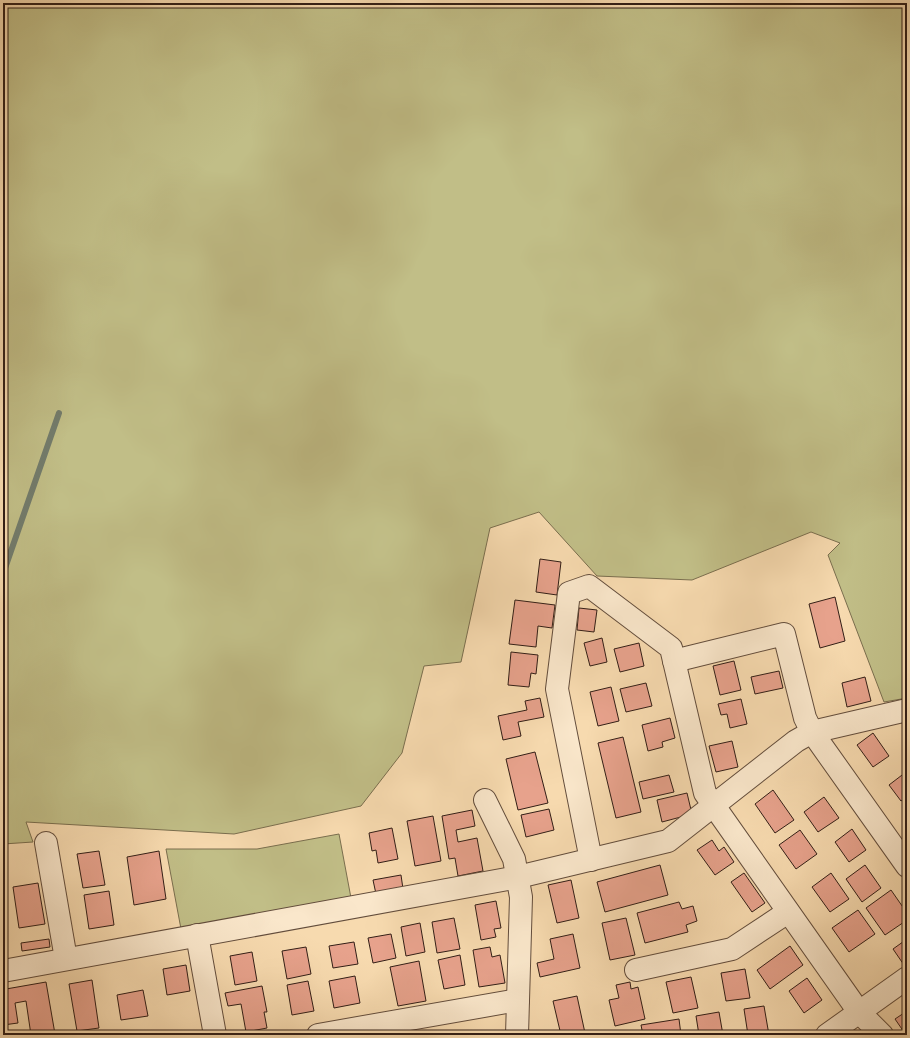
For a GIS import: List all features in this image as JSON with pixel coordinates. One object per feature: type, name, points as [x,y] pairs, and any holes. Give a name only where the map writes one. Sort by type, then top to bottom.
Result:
[{"type":"street","points":[[592,860],[557,689],[569,593],[589,586],[671,648],[705,793],[859,1012],[882,1035]]},
{"type":"street","points":[[674,661],[784,634],[805,718],[812,732],[907,866]]},
{"type":"street","points":[[3,971],[518,877],[668,841],[796,741],[812,732],[907,710]]},
{"type":"street","points":[[485,800],[514,859],[518,877],[520,897],[517,1035]]},
{"type":"street","points":[[46,843],[66,959]]},
{"type":"street","points":[[636,970],[732,949],[788,912]]},
{"type":"street","points":[[197,935],[215,1035]]},
{"type":"street","points":[[827,1035],[907,978]]},
{"type":"street","points":[[318,1035],[518,1000]]},
{"type":"shaded area","points":[[3,3],[907,3],[907,698],[884,702],[828,555],[840,543],[811,532],[692,580],[597,576],[539,512],[490,528],[461,662],[424,666],[402,753],[361,806],[234,834],[26,822],[33,842],[3,844]]},
{"type":"shaded area","points":[[339,834],[351,898],[181,929],[166,849],[257,849]]},
{"type":"building","points":[[540,559],[561,562],[557,595],[536,592]]},
{"type":"building","points":[[835,597],[845,641],[820,648],[809,604]]},
{"type":"building","points":[[515,600],[555,605],[552,628],[538,626],[536,647],[509,644]]},
{"type":"building","points":[[579,608],[597,610],[594,632],[577,630]]},
{"type":"building","points":[[602,638],[607,662],[590,666],[584,643]]},
{"type":"building","points":[[639,643],[644,666],[620,672],[614,649]]},
{"type":"building","points":[[511,652],[538,655],[536,674],[531,673],[529,687],[508,685]]},
{"type":"building","points":[[734,661],[741,690],[720,695],[713,666]]},
{"type":"building","points":[[779,671],[783,688],[755,694],[751,677]]},
{"type":"building","points":[[865,677],[871,701],[847,707],[842,683]]},
{"type":"building","points":[[646,683],[652,706],[626,712],[620,689]]},
{"type":"building","points":[[611,687],[619,721],[598,726],[590,692]]},
{"type":"building","points":[[540,698],[544,717],[518,722],[521,736],[503,740],[498,716],[527,710],[525,701]]},
{"type":"building","points":[[741,699],[747,724],[730,728],[727,714],[721,715],[718,704]]},
{"type":"building","points":[[670,718],[675,738],[662,742],[663,747],[648,751],[642,725]]},
{"type":"building","points":[[873,733],[889,756],[873,767],[857,745]]},
{"type":"building","points":[[623,737],[641,812],[616,818],[598,743]]},
{"type":"building","points":[[732,741],[738,767],[716,772],[709,746]]},
{"type":"building","points":[[535,752],[548,803],[518,810],[506,759]]},
{"type":"building","points":[[906,772],[907,797],[901,801],[889,785]]},
{"type":"building","points":[[669,775],[674,792],[643,799],[639,782]]},
{"type":"building","points":[[773,790],[794,820],[775,833],[755,804]]},
{"type":"building","points":[[687,793],[692,814],[662,822],[657,800]]},
{"type":"building","points":[[824,797],[839,818],[818,832],[804,812]]},
{"type":"building","points":[[549,809],[554,830],[526,837],[521,815]]},
{"type":"building","points":[[472,810],[475,826],[456,830],[458,842],[477,838],[483,871],[458,876],[455,858],[449,859],[442,816]]},
{"type":"building","points":[[433,816],[441,861],[415,866],[407,821]]},
{"type":"building","points":[[392,828],[398,859],[378,863],[376,850],[372,851],[369,833]]},
{"type":"building","points":[[852,829],[866,850],[849,862],[835,842]]},
{"type":"building","points":[[800,830],[817,854],[796,869],[779,845]]},
{"type":"building","points":[[712,840],[719,851],[724,847],[734,862],[715,875],[697,850]]},
{"type":"building","points":[[99,851],[105,885],[83,888],[77,854]]},
{"type":"building","points":[[159,851],[166,899],[134,905],[127,857]]},
{"type":"building","points":[[660,865],[668,895],[605,912],[597,882]]},
{"type":"building","points":[[865,865],[881,888],[862,902],[846,879]]},
{"type":"building","points":[[744,873],[765,903],[752,912],[731,882]]},
{"type":"building","points":[[831,873],[849,899],[830,912],[812,887]]},
{"type":"building","points":[[401,875],[403,889],[376,894],[373,880]]},
{"type":"building","points":[[571,880],[579,918],[557,923],[548,885]]},
{"type":"building","points":[[38,883],[45,924],[19,928],[13,887]]},
{"type":"building","points":[[891,890],[907,913],[907,920],[885,935],[866,908]]},
{"type":"building","points":[[109,891],[114,925],[89,929],[84,895]]},
{"type":"building","points":[[496,901],[501,928],[494,929],[496,937],[481,940],[475,905]]},
{"type":"building","points":[[679,902],[682,909],[693,906],[697,921],[686,925],[688,932],[645,943],[637,913]]},
{"type":"building","points":[[858,910],[875,934],[849,952],[832,928]]},
{"type":"building","points":[[454,918],[460,949],[437,953],[432,922]]},
{"type":"building","points":[[626,918],[635,955],[610,960],[602,923]]},
{"type":"building","points":[[420,923],[425,952],[406,956],[401,927]]},
{"type":"building","points":[[391,934],[396,958],[373,963],[368,938]]},
{"type":"building","points":[[573,934],[580,968],[540,977],[537,963],[554,959],[550,939]]},
{"type":"building","points":[[49,939],[50,947],[22,951],[21,943]]},
{"type":"building","points":[[907,939],[907,962],[904,965],[893,949]]},
{"type":"building","points":[[354,942],[358,964],[333,968],[329,946]]},
{"type":"building","points":[[790,946],[803,965],[770,989],[757,970]]},
{"type":"building","points":[[306,947],[311,974],[287,979],[282,951]]},
{"type":"building","points":[[490,947],[492,957],[500,955],[505,983],[479,987],[473,950]]},
{"type":"building","points":[[252,952],[257,981],[235,985],[230,956]]},
{"type":"building","points":[[460,955],[465,985],[444,989],[438,960]]},
{"type":"building","points":[[419,961],[426,1001],[398,1006],[390,967]]},
{"type":"building","points":[[186,965],[190,991],[167,995],[163,969]]},
{"type":"building","points":[[745,969],[750,998],[726,1001],[721,973]]},
{"type":"building","points":[[355,976],[360,1003],[334,1008],[329,981]]},
{"type":"building","points":[[691,977],[698,1008],[673,1013],[666,982]]},
{"type":"building","points":[[807,978],[822,1000],[804,1013],[789,991]]},
{"type":"building","points":[[92,980],[99,1028],[77,1031],[69,984]]},
{"type":"building","points":[[308,981],[314,1011],[292,1015],[287,985]]},
{"type":"building","points":[[46,982],[55,1034],[31,1035],[26,1001],[15,1003],[18,1023],[3,1025],[3,995],[7,995],[6,989]]},
{"type":"building","points":[[630,982],[631,989],[638,987],[645,1019],[615,1026],[609,1000],[619,998],[616,985]]},
{"type":"building","points":[[262,986],[267,1012],[264,1012],[267,1028],[246,1032],[241,1004],[228,1006],[225,993]]},
{"type":"building","points":[[143,990],[148,1016],[121,1020],[117,995]]},
{"type":"building","points":[[577,996],[585,1033],[561,1035],[553,1001]]},
{"type":"building","points":[[764,1006],[769,1035],[748,1035],[744,1009]]},
{"type":"building","points":[[907,1011],[907,1035],[906,1035],[895,1019]]},
{"type":"building","points":[[719,1012],[723,1035],[699,1035],[696,1016]]},
{"type":"building","points":[[679,1019],[681,1035],[643,1035],[641,1025]]},
{"type":"building","points":[[627,1031],[627,1035],[604,1035]]},
{"type":"waterway","points":[[3,574],[59,413]]}]
